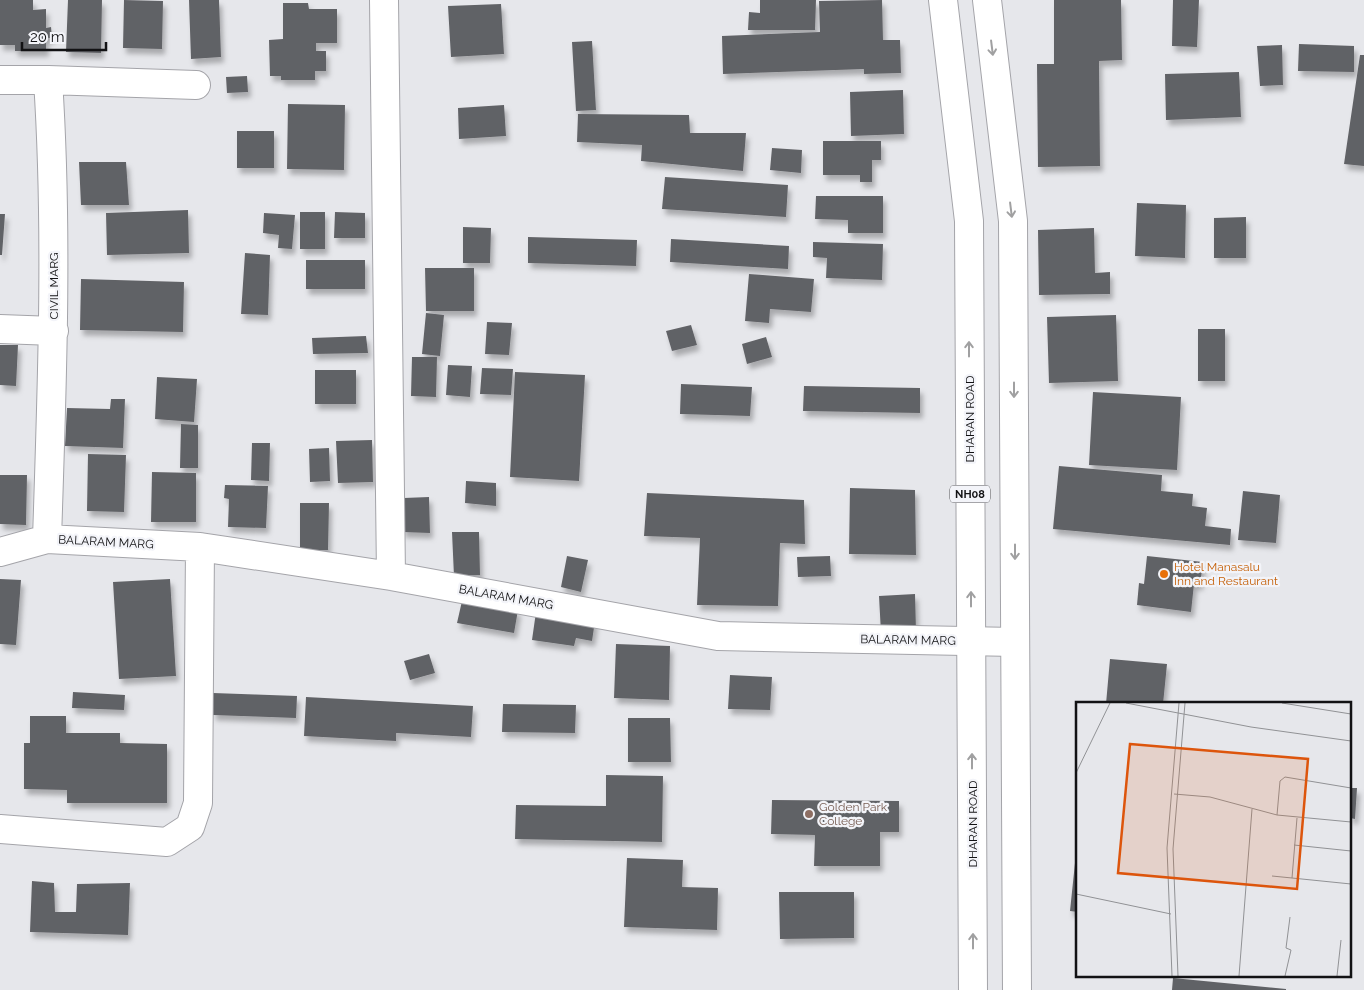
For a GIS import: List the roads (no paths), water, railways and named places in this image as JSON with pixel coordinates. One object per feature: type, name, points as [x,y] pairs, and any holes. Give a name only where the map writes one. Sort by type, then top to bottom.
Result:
[{"type":"street","points":[[384,0],[391,576]]},
{"type":"street","name":"DHARAN ROAD","points":[[943,0],[969,221],[973,990]]},
{"type":"street","points":[[987,0],[1012,221],[1017,990]]},
{"type":"street","points":[[0,80],[196,85]]},
{"type":"street","name":"CIVIL MARG","points":[[47,539],[54,331],[53,162],[48,80]]},
{"type":"street","points":[[0,329],[54,331]]},
{"type":"street","name":"BALARAM MARG","points":[[0,552],[47,539],[200,547],[391,576],[718,636],[1015,642]]},
{"type":"street","points":[[0,829],[167,842],[190,827],[198,803],[200,547]]},
{"type":"place","name":"Hotel Manasalu Inn and Restaurant","points":[[1164,574]]},
{"type":"place","name":"Golden Park College","points":[[809,814]]}]
